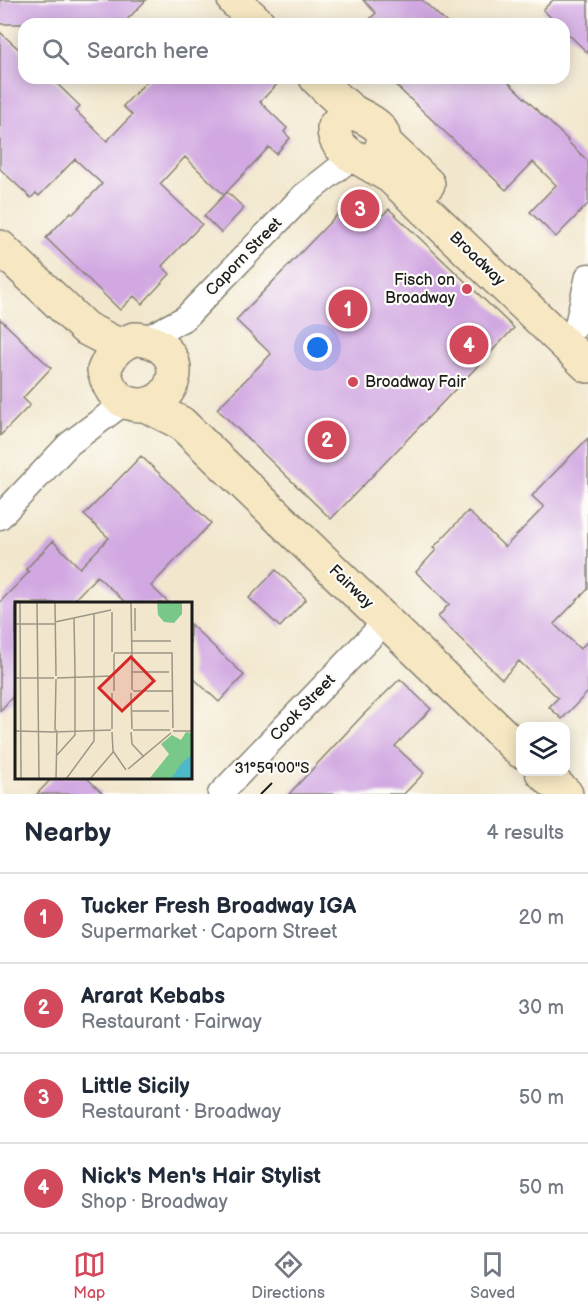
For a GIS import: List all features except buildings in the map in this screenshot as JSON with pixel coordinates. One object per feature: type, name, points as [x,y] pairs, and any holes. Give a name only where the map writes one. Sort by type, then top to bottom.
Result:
[{"type":"main road","points":[[208,0],[228,18]]},
{"type":"main road","points":[[234,0],[253,18]]},
{"type":"main road","name":"Broadway","points":[[296,84],[588,366]]},
{"type":"main road","name":"Broadway","points":[[320,84],[354,140],[583,330]]},
{"type":"main road","name":"Fairway","points":[[0,247],[136,374],[181,423],[516,747]]},
{"type":"main road","points":[[547,776],[566,794]]},
{"type":"street","name":"Caporn Street","points":[[0,517],[354,140]]},
{"type":"street","points":[[583,330],[588,276]]},
{"type":"street","name":"Cook Street","points":[[220,794],[386,621]]},
{"type":"place","name":"Little Sicily","points":[[360,209]]},
{"type":"place","name":"Fisch on Broadway","points":[[467,289]]},
{"type":"place","name":"Tucker Fresh Broadway IGA","points":[[348,309]]},
{"type":"place","name":"Nick's Men's Hair Stylist","points":[[469,345]]},
{"type":"place","name":"Broadway Fair","points":[[353,382]]},
{"type":"place","name":"Ararat Kebabs","points":[[327,440]]}]
